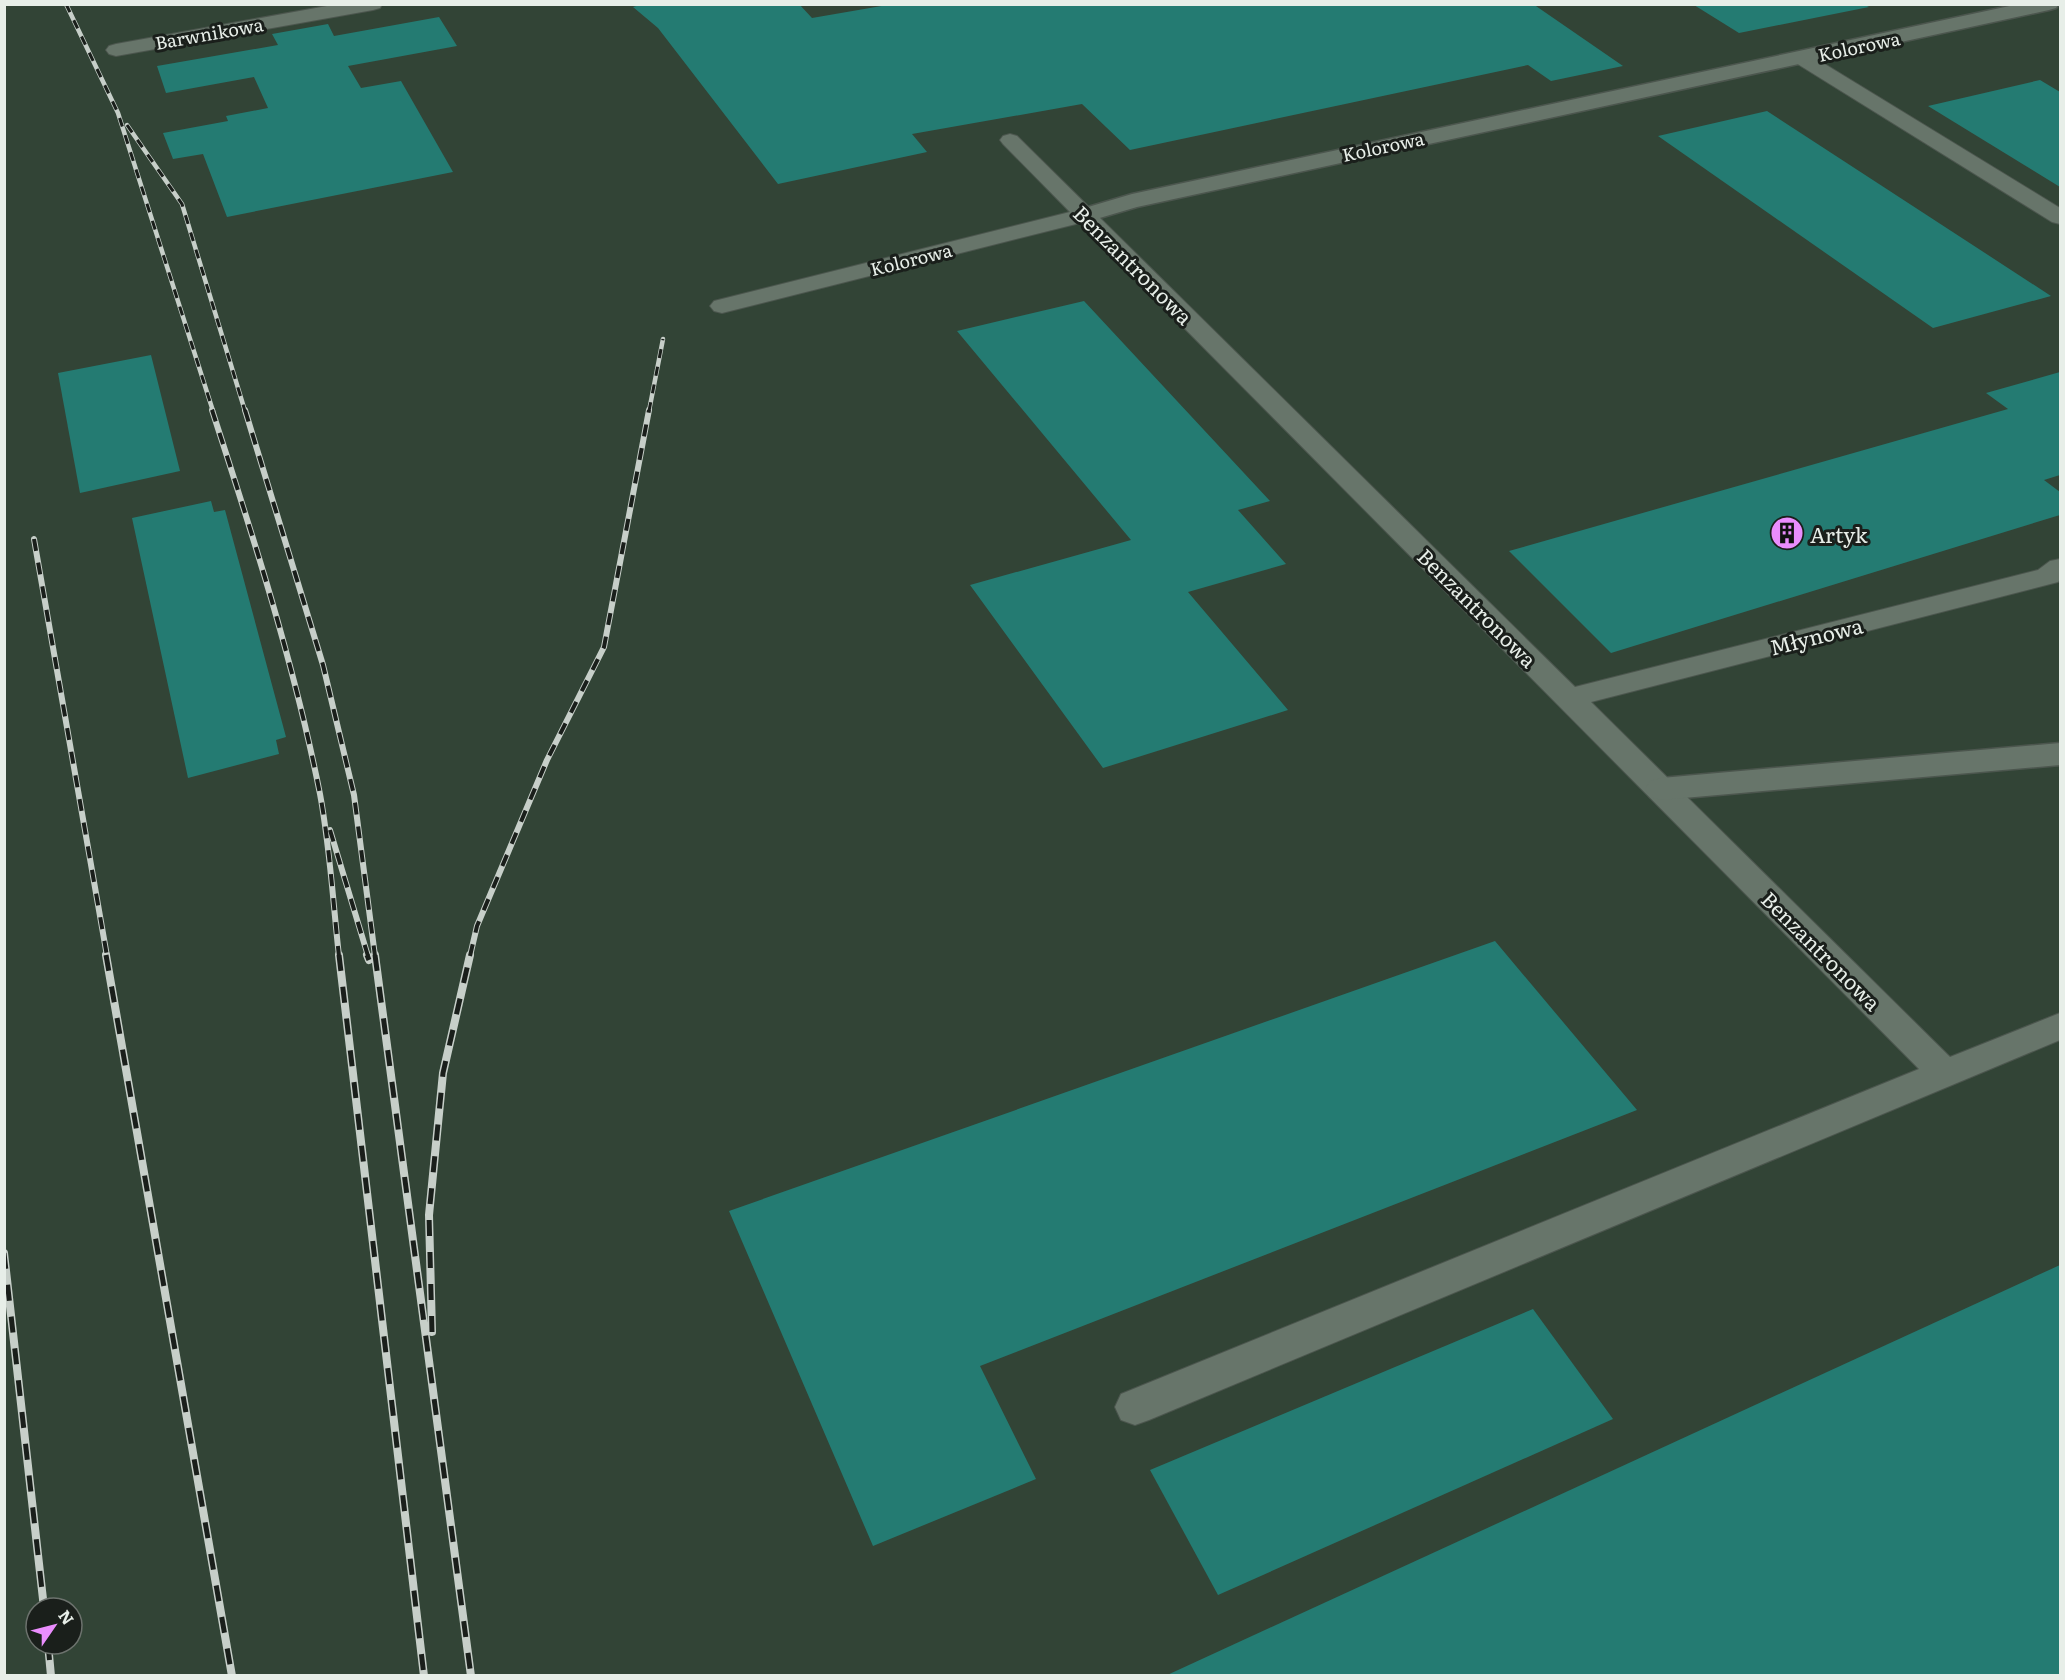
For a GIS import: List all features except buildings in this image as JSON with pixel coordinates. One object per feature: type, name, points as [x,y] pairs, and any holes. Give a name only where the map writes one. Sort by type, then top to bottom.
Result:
[{"type":"street","name":"Kolorowa","points":[[1086,215],[1132,201],[1484,124],[1803,59],[2006,9],[2049,4]]},
{"type":"street","points":[[1661,789],[2061,754]]},
{"type":"lane","name":"Barwnikowa","points":[[116,50],[373,4]]},
{"type":"lane","points":[[1803,59],[2061,217]]},
{"type":"lane","name":"Benzantronowa","points":[[1010,140],[1945,1074]]},
{"type":"lane","name":"Kolorowa","points":[[722,306],[1086,215]]},
{"type":"lane","name":"Młynowa","points":[[1569,698],[2048,576],[2061,567]]},
{"type":"lane","points":[[1135,1407],[2061,1026]]},
{"type":"shaded area","points":[[5,5],[2060,5],[2060,1675],[5,1676]]},
{"type":"railway","points":[[66,4],[118,113],[213,411]]},
{"type":"railway","points":[[127,125],[182,204],[245,411]]},
{"type":"railway","points":[[649,411],[663,339]]},
{"type":"railway","points":[[212,410],[272,600],[310,745],[326,834],[339,956]]},
{"type":"railway","points":[[245,410],[323,665],[354,795],[375,956]]},
{"type":"railway","points":[[470,956],[477,926],[547,760],[604,647],[649,410]]},
{"type":"railway","points":[[34,539],[107,956]]},
{"type":"railway","points":[[330,830],[368,956]]},
{"type":"railway","points":[[106,955],[232,1676]]},
{"type":"railway","points":[[339,955],[424,1676]]},
{"type":"railway","points":[[367,955],[369,960]]},
{"type":"railway","points":[[375,955],[471,1676]]},
{"type":"railway","points":[[432,1332],[429,1215],[443,1073],[470,955]]},
{"type":"railway","points":[[4,1253],[43,1596]]},
{"type":"railway","points":[[49,1656],[51,1676]]},
{"type":"place","name":"Artyk","points":[[1787,533]]}]
